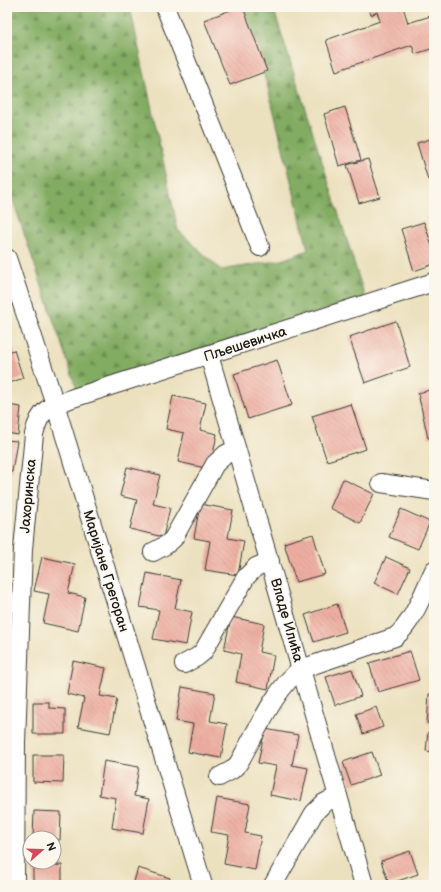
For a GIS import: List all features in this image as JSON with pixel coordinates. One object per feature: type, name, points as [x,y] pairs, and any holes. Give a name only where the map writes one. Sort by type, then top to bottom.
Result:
[{"type":"street","points":[[165,7],[260,247]]},
{"type":"street","name":"Маријане Грегоран","points":[[7,258],[55,404],[203,885]]},
{"type":"street","name":"Пљешевичка","points":[[55,404],[434,282]]},
{"type":"street","name":"Владе Илића","points":[[209,355],[235,449],[270,561],[364,885]]},
{"type":"street","name":"Јахоринска","points":[[15,885],[16,742],[23,549],[34,434],[37,422],[43,412],[55,404]]},
{"type":"street","points":[[153,552],[166,545],[173,538],[215,464],[226,454],[235,449]]},
{"type":"street","points":[[380,484],[434,491]]},
{"type":"street","points":[[184,664],[197,658],[203,652],[246,577],[256,567],[270,561]]},
{"type":"street","points":[[219,777],[232,770],[238,764],[277,696],[288,680],[301,669],[395,637],[409,620],[434,570]]},
{"type":"street","points":[[273,885],[314,813],[324,803],[338,796]]},
{"type":"green space","points":[[7,7],[130,7],[178,230],[221,270],[282,260],[308,250],[268,88],[243,7],[273,7],[365,297],[77,390],[7,183]]},
{"type":"building","points":[[239,7],[243,7],[267,71],[230,85],[204,20]]},
{"type":"building","points":[[368,7],[403,7],[408,23],[434,15],[434,48],[415,54],[412,45],[336,71],[326,40],[380,21],[377,12],[371,15]]},
{"type":"building","points":[[345,107],[361,160],[339,166],[324,114]]},
{"type":"building","points":[[434,138],[434,178],[428,180],[417,143]]},
{"type":"building","points":[[368,159],[380,197],[359,203],[347,165]]},
{"type":"building","points":[[424,222],[434,252],[434,264],[414,271],[401,229]]},
{"type":"building","points":[[396,321],[410,367],[365,383],[349,337]]},
{"type":"building","points":[[14,350],[23,378],[7,384],[7,352]]},
{"type":"building","points":[[277,360],[292,405],[248,419],[234,374]]},
{"type":"building","points":[[434,389],[434,437],[428,438],[418,393]]},
{"type":"building","points":[[173,396],[206,403],[200,430],[217,434],[210,469],[178,462],[184,433],[166,429]]},
{"type":"building","points":[[351,404],[366,449],[327,461],[312,416]]},
{"type":"building","points":[[7,405],[21,407],[18,435],[7,433]]},
{"type":"building","points":[[7,440],[17,441],[12,472],[7,471]]},
{"type":"building","points":[[127,467],[160,475],[153,504],[170,508],[163,537],[130,529],[137,500],[120,496]]},
{"type":"building","points":[[343,479],[374,494],[360,523],[330,508]]},
{"type":"building","points":[[200,504],[233,510],[228,538],[244,541],[238,575],[205,570],[210,541],[194,538]]},
{"type":"building","points":[[401,509],[430,522],[418,549],[389,537]]},
{"type":"building","points":[[313,534],[325,574],[296,582],[284,543]]},
{"type":"building","points":[[42,557],[75,564],[68,593],[85,597],[78,631],[43,623],[49,594],[34,591]]},
{"type":"building","points":[[386,557],[410,568],[398,594],[374,583]]},
{"type":"building","points":[[147,573],[181,580],[175,608],[192,612],[186,645],[153,639],[159,610],[140,607]]},
{"type":"building","points":[[337,604],[346,632],[314,642],[305,615]]},
{"type":"building","points":[[231,617],[264,624],[259,652],[274,655],[268,689],[236,682],[241,654],[224,650]]},
{"type":"building","points":[[410,651],[419,680],[378,692],[369,663]]},
{"type":"building","points":[[73,661],[106,668],[100,696],[117,699],[110,733],[78,727],[84,698],[67,694]]},
{"type":"building","points":[[352,669],[361,696],[335,705],[326,677]]},
{"type":"building","points":[[182,687],[215,693],[210,721],[227,724],[221,758],[188,752],[193,724],[176,721]]},
{"type":"building","points":[[429,694],[434,694],[434,724],[427,723]]},
{"type":"building","points":[[33,702],[49,702],[49,708],[65,709],[65,734],[33,734]]},
{"type":"building","points":[[376,707],[383,727],[363,734],[356,714]]},
{"type":"building","points":[[265,729],[298,735],[292,765],[308,768],[301,801],[270,795],[276,766],[258,763]]},
{"type":"building","points":[[428,732],[434,733],[434,752],[426,751]]},
{"type":"building","points":[[372,752],[380,775],[351,785],[343,762]]},
{"type":"building","points":[[33,755],[64,755],[63,783],[33,782]]},
{"type":"building","points":[[104,761],[139,767],[134,796],[149,799],[143,833],[112,828],[116,798],[99,795]]},
{"type":"building","points":[[217,798],[250,804],[245,833],[261,836],[255,870],[224,864],[229,835],[211,832]]},
{"type":"building","points":[[34,811],[61,812],[60,830],[33,830]]},
{"type":"building","points":[[410,851],[418,874],[389,884],[381,861]]},
{"type":"building","points":[[138,868],[170,878],[168,885],[133,885]]},
{"type":"building","points":[[33,870],[62,870],[62,885],[33,885]]}]
